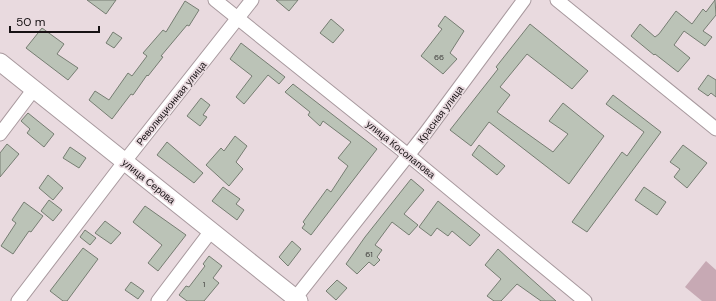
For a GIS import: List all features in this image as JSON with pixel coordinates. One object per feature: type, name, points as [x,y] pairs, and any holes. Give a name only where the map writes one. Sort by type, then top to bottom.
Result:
[{"type":"street","name":"улица Косолапова","points":[[215,0],[408,155],[585,301]]},
{"type":"street","name":"Революционная улица","points":[[18,301],[252,0]]},
{"type":"street","name":"Красная улица","points":[[295,300],[408,155],[524,0]]},
{"type":"street","points":[[558,0],[716,129]]},
{"type":"street","name":"улица Серова","points":[[0,62],[211,230],[295,300]]},
{"type":"street","points":[[0,134],[34,89]]},
{"type":"street","points":[[158,301],[211,230]]},
{"type":"shaded area","points":[[706,261],[716,270],[716,301],[702,301],[685,287]]},
{"type":"building","points":[[87,0],[116,0],[106,14]]},
{"type":"building","points":[[276,0],[298,0],[289,11]]},
{"type":"building","points":[[715,0],[716,15],[703,31],[712,37],[705,46],[684,31],[674,45],[690,58],[678,72],[631,36],[640,24],[655,37],[659,34],[676,11],[692,24],[703,9],[706,12]]},
{"type":"building","points":[[185,1],[199,10],[189,26],[187,25],[161,56],[163,57],[148,76],[147,75],[133,95],[131,94],[112,119],[89,100],[95,91],[109,100],[128,73],[132,76],[147,56],[143,53],[163,30],[166,32]]},
{"type":"building","points":[[445,16],[464,31],[450,53],[457,59],[443,74],[421,56],[442,29],[438,26]]},
{"type":"building","points":[[331,19],[344,30],[333,43],[320,33]]},
{"type":"building","points":[[530,24],[588,71],[572,89],[527,54],[500,87],[510,95],[497,112],[553,152],[568,134],[549,121],[563,103],[604,136],[569,184],[489,122],[471,146],[450,130],[498,69],[496,67]]},
{"type":"building","points":[[42,28],[64,44],[57,54],[78,68],[68,80],[26,48]]},
{"type":"building","points":[[113,32],[122,38],[114,48],[106,43]]},
{"type":"building","points":[[241,43],[285,77],[279,84],[268,75],[244,104],[236,97],[252,76],[230,59]]},
{"type":"building","points":[[708,75],[716,80],[716,97],[711,93],[708,96],[698,89]]},
{"type":"building","points":[[293,84],[377,149],[311,235],[302,228],[305,224],[303,222],[327,189],[331,192],[348,166],[338,158],[351,142],[323,121],[320,126],[308,115],[310,112],[285,92]]},
{"type":"building","points":[[613,95],[661,132],[587,232],[572,222],[622,152],[627,156],[644,132],[606,104]]},
{"type":"building","points":[[201,98],[210,105],[203,115],[207,117],[200,126],[187,116]]},
{"type":"building","points":[[28,113],[54,134],[44,147],[27,133],[30,129],[21,121]]},
{"type":"building","points":[[235,136],[247,146],[236,162],[243,169],[229,186],[206,165],[221,148],[224,151]]},
{"type":"building","points":[[167,142],[203,173],[194,183],[157,155]]},
{"type":"building","points":[[7,144],[19,154],[0,177],[0,153]]},
{"type":"building","points":[[479,145],[505,166],[497,175],[472,155]]},
{"type":"building","points":[[683,145],[707,163],[687,188],[674,177],[680,169],[670,162]]},
{"type":"building","points":[[70,147],[86,158],[79,168],[63,158]]},
{"type":"building","points":[[48,175],[63,188],[53,200],[39,188]]},
{"type":"building","points":[[411,179],[424,190],[404,214],[418,225],[409,235],[392,222],[375,245],[382,250],[377,257],[380,260],[374,266],[369,262],[357,274],[346,264],[365,237]]},
{"type":"building","points":[[223,187],[240,199],[236,204],[244,210],[237,220],[212,201]]},
{"type":"building","points":[[644,187],[666,202],[657,215],[635,200]]},
{"type":"building","points":[[49,200],[62,210],[53,221],[41,211]]},
{"type":"building","points":[[438,201],[480,235],[470,246],[452,231],[448,236],[437,228],[431,236],[419,227]]},
{"type":"building","points":[[24,202],[43,216],[31,232],[29,231],[13,254],[1,246],[16,223],[12,220]]},
{"type":"building","points":[[145,206],[186,235],[158,271],[148,263],[162,245],[133,222]]},
{"type":"building","points":[[105,221],[121,233],[111,244],[95,233]]},
{"type":"building","points":[[85,230],[96,238],[90,245],[80,237]]},
{"type":"building","points":[[292,241],[301,249],[288,266],[279,257]]},
{"type":"building","points":[[83,248],[98,259],[67,301],[63,301],[50,291]]},
{"type":"building","points":[[498,249],[556,301],[541,301],[517,284],[501,301],[494,301],[487,296],[501,279],[485,265]]},
{"type":"building","points":[[209,256],[222,266],[213,278],[219,283],[204,301],[187,301],[179,295],[186,286],[189,287],[205,266],[203,264]]},
{"type":"building","points":[[337,280],[347,288],[336,300],[326,291]]},
{"type":"building","points":[[131,282],[144,291],[138,299],[125,290]]}]
